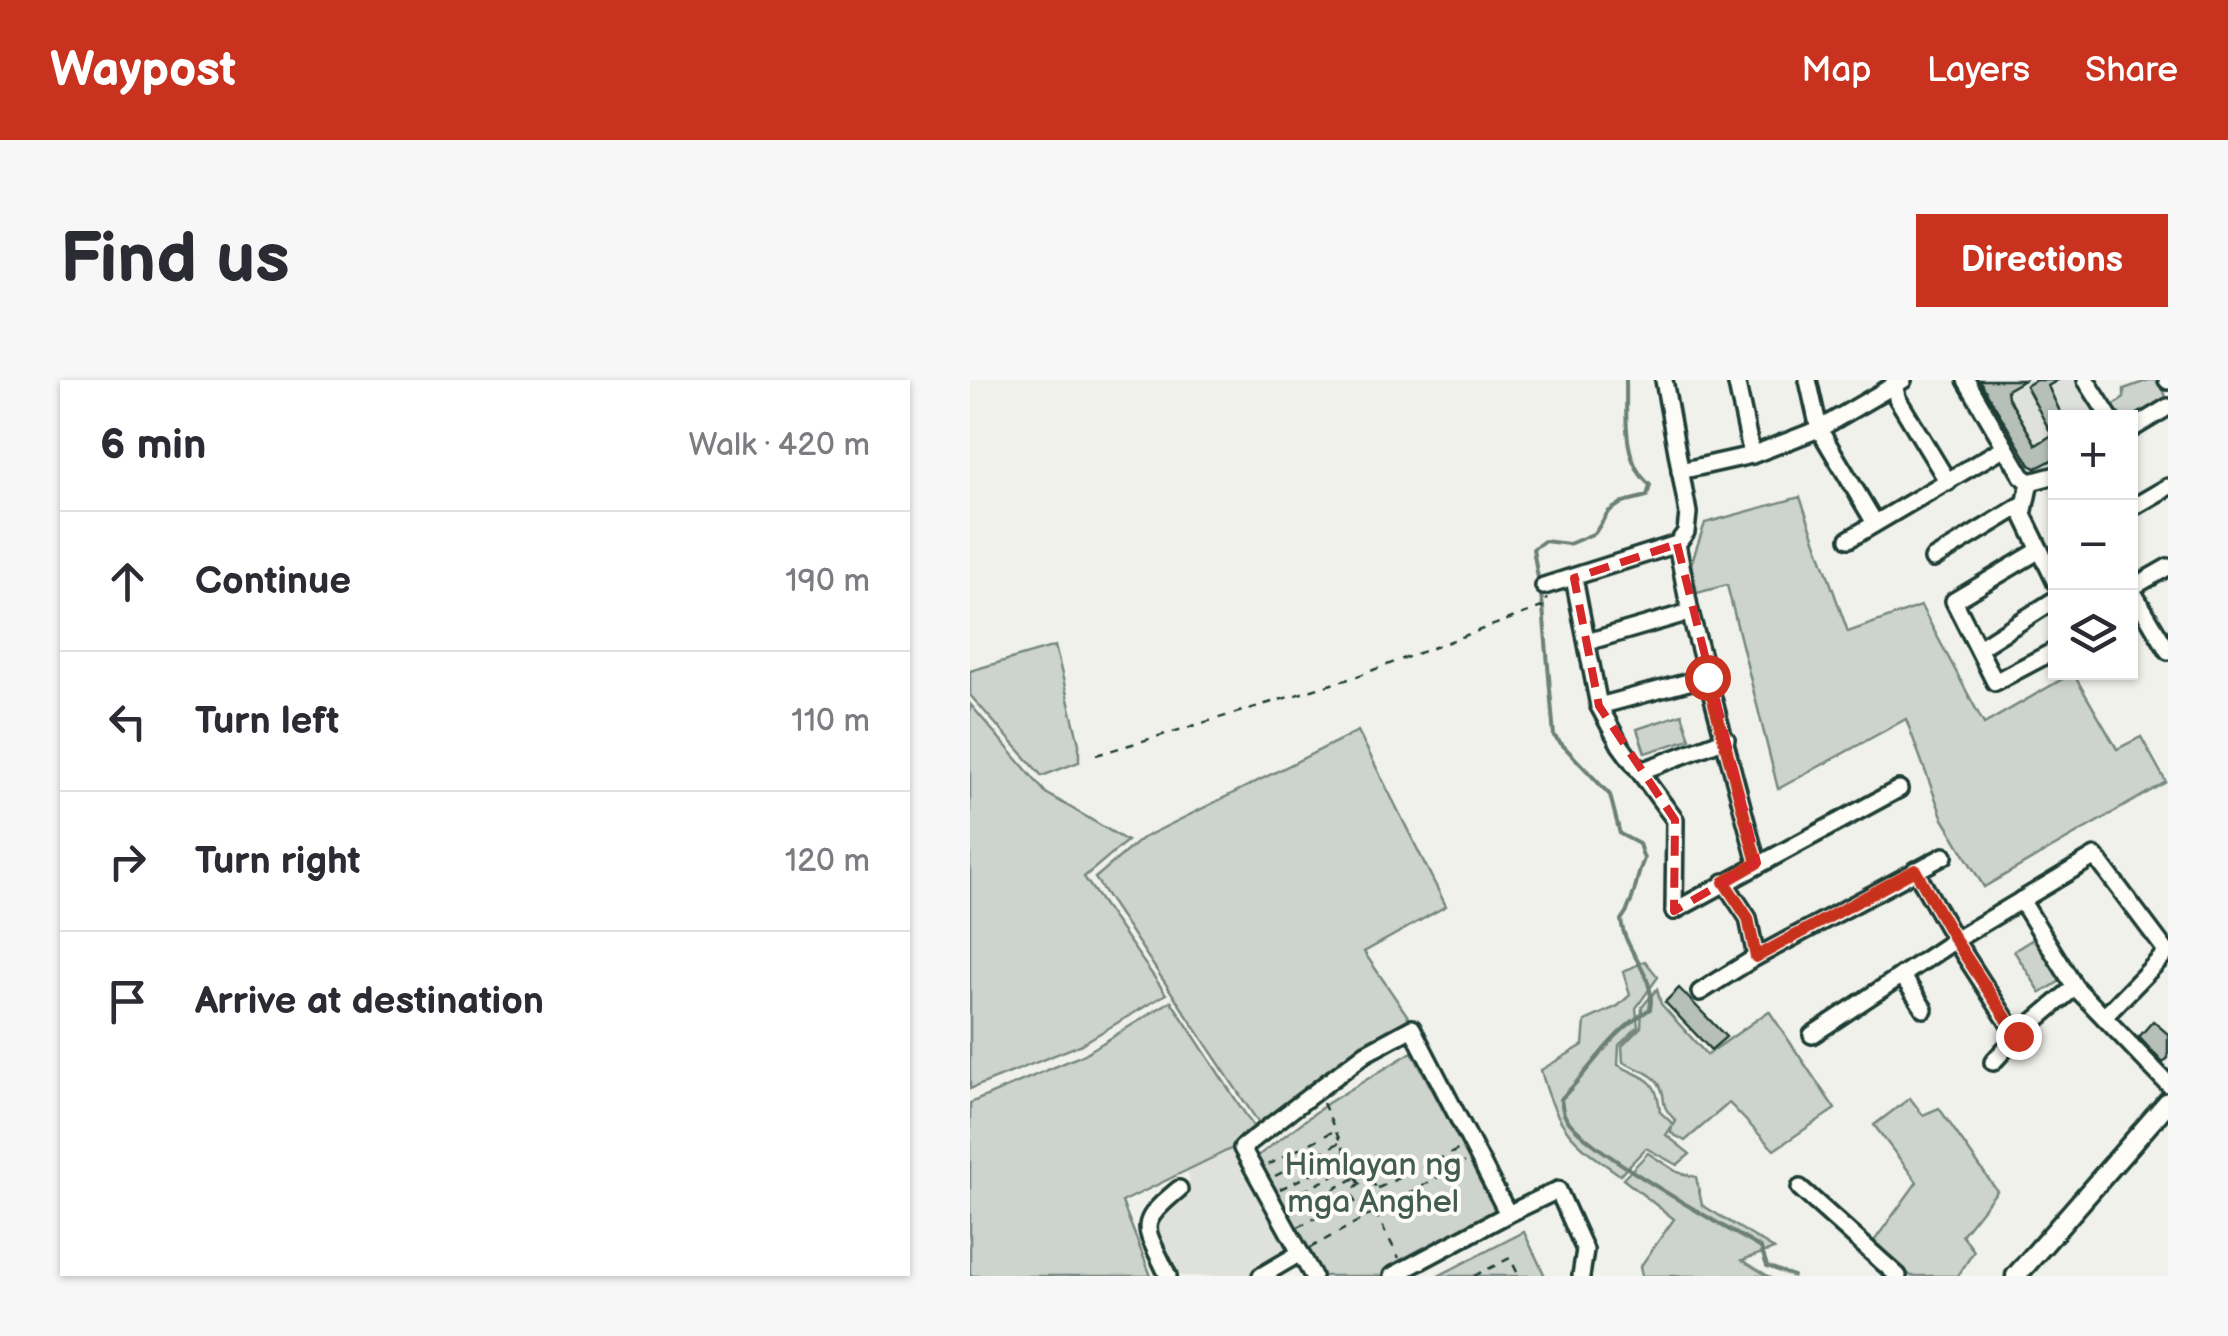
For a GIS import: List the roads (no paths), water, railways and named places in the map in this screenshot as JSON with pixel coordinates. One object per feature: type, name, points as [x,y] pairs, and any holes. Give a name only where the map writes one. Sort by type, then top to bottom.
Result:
[{"type":"main road","points":[[2017,1276],[2168,1102]]},
{"type":"street","points":[[1664,380],[1688,513],[1682,538],[1690,612],[1757,863]]},
{"type":"street","points":[[1736,380],[1752,456]]},
{"type":"street","points":[[1808,380],[1819,429],[1875,523]]},
{"type":"street","points":[[1966,380],[2026,479],[2022,505],[2025,525],[2048,569]]},
{"type":"street","points":[[2086,380],[2105,410]]},
{"type":"street","points":[[1680,472],[1752,456],[1819,429],[1897,381]]},
{"type":"street","points":[[1897,381],[1897,398],[1948,482]]},
{"type":"street","points":[[2138,425],[2168,407]]},
{"type":"street","points":[[1850,539],[2004,447]]},
{"type":"street","points":[[2026,479],[2048,476]]},
{"type":"street","points":[[2138,504],[2168,488]]},
{"type":"street","points":[[1932,559],[2022,505]]},
{"type":"street","points":[[1544,586],[1682,538]]},
{"type":"street","points":[[2038,551],[1954,601],[1995,682],[2048,654]]},
{"type":"street","points":[[2138,584],[2168,567]]},
{"type":"street","points":[[1574,578],[1599,706],[1620,745],[1675,820],[1674,911],[1899,789]]},
{"type":"street","points":[[2132,590],[2167,647]]},
{"type":"street","points":[[1979,648],[2048,604]]},
{"type":"street","points":[[1587,642],[1690,612]]},
{"type":"street","points":[[1599,706],[1707,677]]},
{"type":"street","points":[[1640,771],[1726,739]]},
{"type":"street","points":[[1700,992],[1756,957],[1944,856]]},
{"type":"street","points":[[1812,1035],[1955,940],[2095,856],[2168,952],[2104,1016]]},
{"type":"street","points":[[1915,870],[2018,1036]]},
{"type":"street","points":[[1724,882],[1748,918],[1756,957]]},
{"type":"street","points":[[2021,900],[2075,987],[2168,1084]]},
{"type":"street","points":[[1902,975],[1924,1009]]},
{"type":"street","points":[[1993,1062],[2075,987]]},
{"type":"street","points":[[1313,1276],[1242,1148],[1366,1052],[1412,1028],[1508,1214]]},
{"type":"street","points":[[1800,1188],[1898,1276]]},
{"type":"street","points":[[1168,1276],[1146,1220],[1178,1189]]},
{"type":"street","points":[[1398,1273],[1558,1190],[1585,1250],[1582,1276]]},
{"type":"street","points":[[1261,1276],[1300,1254]]},
{"type":"waterway","points":[[1626,380],[1630,450],[1650,485],[1647,496],[1623,502],[1608,512],[1595,533],[1569,544],[1544,541],[1533,549],[1543,607],[1554,736],[1610,795],[1620,834],[1639,844],[1644,859],[1630,905],[1621,920],[1649,986],[1650,1009],[1602,1051],[1561,1099],[1562,1108],[1574,1128],[1595,1145],[1761,1248],[1767,1266],[1793,1276]]},
{"type":"park label","name":"Himlayan ng mga Anghel","points":[[1373,1184]]}]
